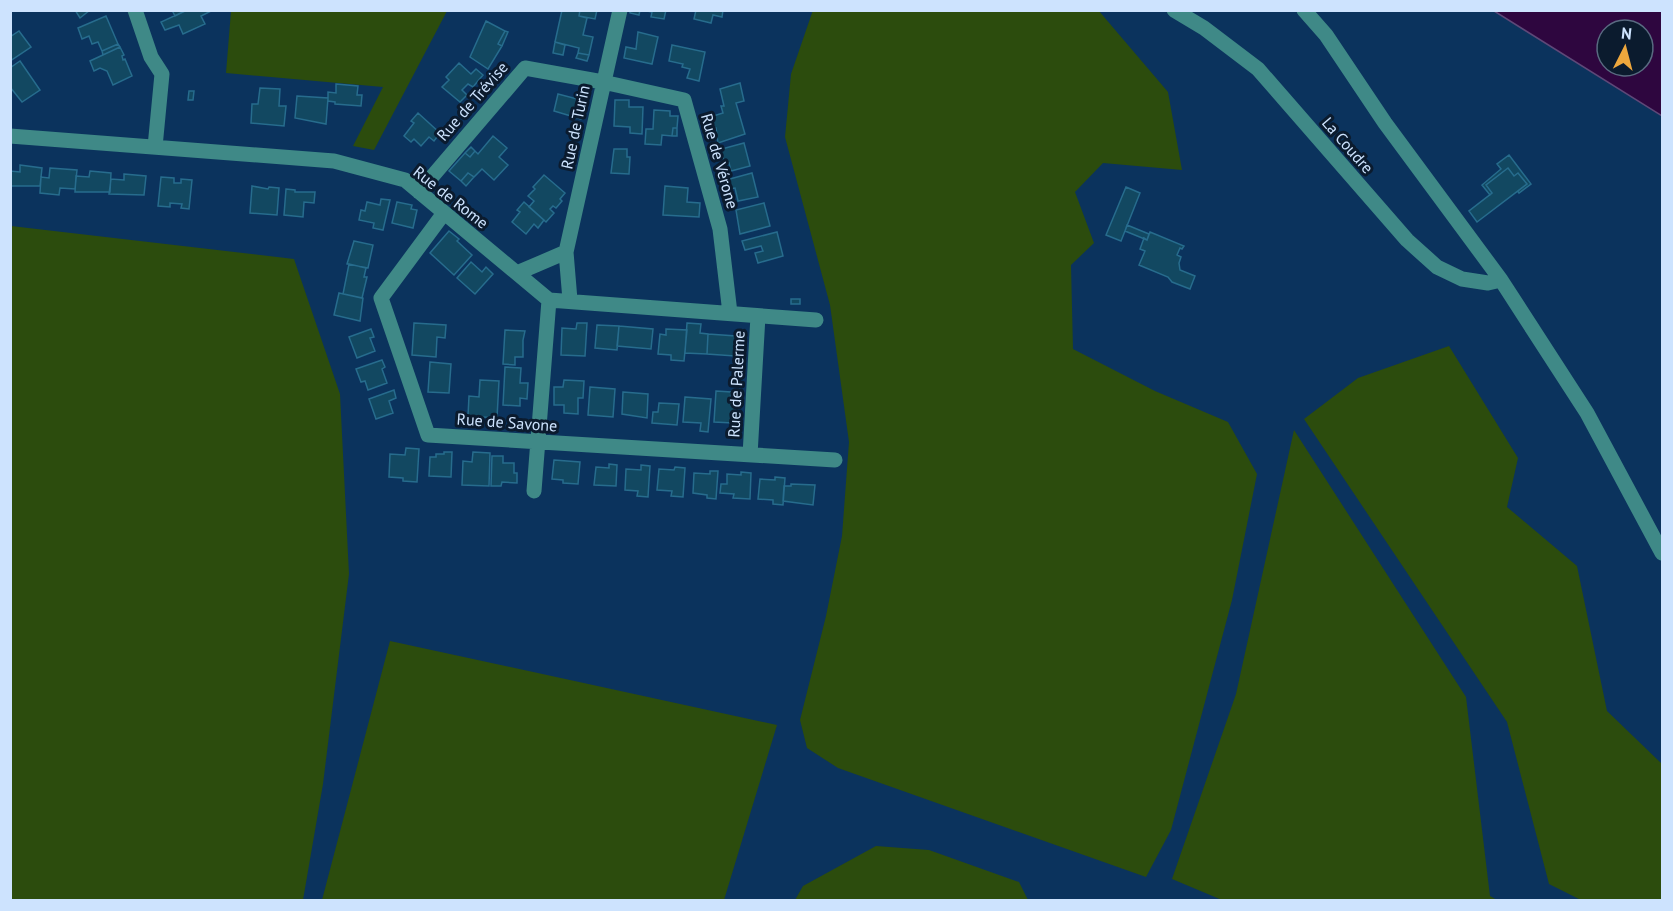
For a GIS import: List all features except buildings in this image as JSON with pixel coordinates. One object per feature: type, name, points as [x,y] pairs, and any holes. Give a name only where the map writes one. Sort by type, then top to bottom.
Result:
[{"type":"street","points":[[135,10],[151,57],[162,74],[155,147]]},
{"type":"street","name":"Rue de Turin","points":[[570,300],[566,252],[620,10]]},
{"type":"street","name":"La Coudre","points":[[1174,10],[1204,28],[1258,69],[1407,240],[1437,267],[1469,281],[1488,284],[1501,280]]},
{"type":"street","points":[[1304,10],[1326,35],[1386,123],[1501,280],[1587,413],[1662,553]]},
{"type":"street","name":"Rue de Trévise","points":[[418,192],[525,68],[603,82]]},
{"type":"street","name":"Rue de Vérone","points":[[603,82],[684,100],[720,229],[730,313]]},
{"type":"street","name":"Rue de Rome","points":[[10,136],[334,161],[405,180],[549,300]]},
{"type":"street","name":"Rue de Savone","points":[[444,213],[381,298],[428,435],[835,460]]},
{"type":"street","points":[[517,273],[566,252]]},
{"type":"street","points":[[534,491],[549,300],[816,320]]},
{"type":"street","name":"Rue de Palerme","points":[[750,455],[758,316]]},
{"type":"green space","points":[[231,10],[447,11],[374,150],[353,146],[383,87],[226,73]]},
{"type":"green space","points":[[813,10],[1099,11],[1168,92],[1182,170],[1103,163],[1075,192],[1094,243],[1071,265],[1073,349],[1155,391],[1228,422],[1257,474],[1232,600],[1171,830],[1146,877],[838,768],[807,748],[800,720],[826,616],[842,536],[849,442],[830,305],[785,137],[791,74]]},
{"type":"green space","points":[[11,226],[294,259],[340,394],[349,574],[323,784],[303,900],[11,900]]},
{"type":"green space","points":[[1449,346],[1518,458],[1507,507],[1577,566],[1607,711],[1662,764],[1662,900],[1581,900],[1549,884],[1507,722],[1304,419],[1358,378]]},
{"type":"green space","points":[[1294,430],[1466,697],[1490,896],[1497,900],[1222,900],[1172,879],[1236,694]]},
{"type":"green space","points":[[390,641],[777,725],[724,900],[322,900]]},
{"type":"green space","points":[[876,846],[929,850],[1019,882],[1028,900],[795,900],[803,886]]},
{"type":"shaded area","points":[[1494,11],[1662,11],[1662,116],[1601,78],[1655,78],[1655,18],[1595,18],[1595,74]]}]
